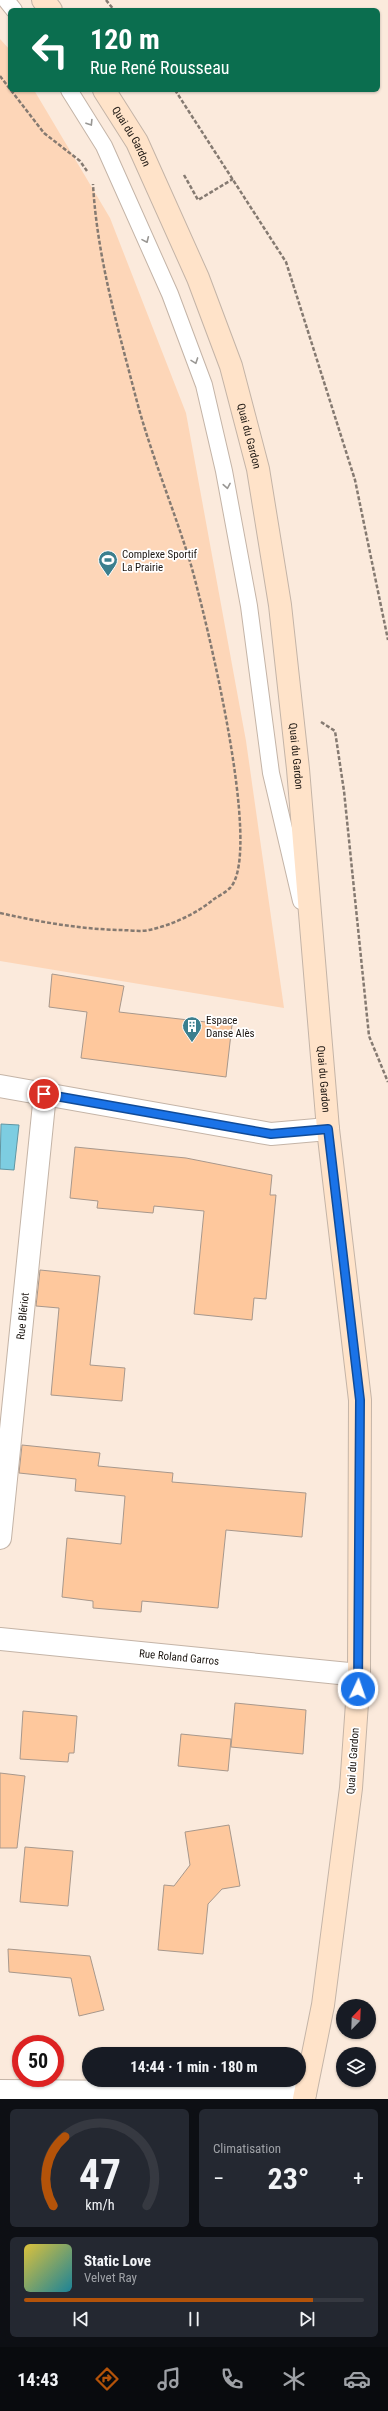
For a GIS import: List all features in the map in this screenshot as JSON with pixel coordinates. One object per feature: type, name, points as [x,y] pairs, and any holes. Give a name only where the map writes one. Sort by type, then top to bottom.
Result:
[{"type":"main road","points":[[43,0],[49,8]]},
{"type":"main road","name":"Quai du Gardon","points":[[105,92],[137,142],[198,278],[231,366],[258,469],[280,606],[291,704],[328,1129],[360,1400],[359,1675],[351,1788],[323,2005],[305,2096]]},
{"type":"street","points":[[0,1086],[271,1134],[328,1129]]},
{"type":"street","name":"Rue Blériot","points":[[0,1538],[44,1094]]},
{"type":"street","name":"Rue Roland Garros","points":[[0,1639],[359,1675]]},
{"type":"street","points":[[0,2091],[305,2096]]},
{"type":"lane","points":[[6,0],[12,8]]},
{"type":"lane","points":[[70,92],[107,153],[170,294],[204,385],[224,471],[249,606],[272,773],[314,958]]},
{"type":"path","points":[[106,0],[112,8]]},
{"type":"path","points":[[0,76],[8,86]]},
{"type":"path","points":[[0,913],[53,924],[147,931],[173,923],[202,909],[231,888],[238,874],[241,851],[233,756],[211,642],[191,565],[151,449],[113,310],[98,235],[93,184],[80,161],[44,133],[12,92]]},
{"type":"path","points":[[176,92],[286,262],[355,480],[388,640]]},
{"type":"path","points":[[180,169],[198,200],[233,179]]},
{"type":"path","points":[[291,704],[335,731],[344,791],[369,1036],[388,1082]]},
{"type":"shaded area","name":"Complexe Sportif La Prairie","points":[[0,39],[8,48],[8,92],[35,92],[110,218],[186,413],[246,741],[284,1008],[0,961]]},
{"type":"water","points":[[1,1124],[19,1125],[14,1170],[0,1169]]},
{"type":"building","points":[[52,974],[124,986],[119,1012],[232,1025],[226,1077],[81,1058],[87,1012],[49,1007]]},
{"type":"building","points":[[75,1147],[186,1158],[272,1175],[270,1195],[276,1195],[266,1299],[254,1298],[252,1320],[194,1314],[204,1211],[154,1206],[153,1213],[97,1208],[98,1201],[70,1198]]},
{"type":"building","points":[[40,1270],[100,1276],[90,1365],[125,1368],[122,1401],[51,1395],[59,1308],[36,1306]]},
{"type":"building","points":[[22,1445],[100,1453],[98,1466],[173,1473],[172,1482],[306,1493],[302,1537],[226,1530],[218,1608],[142,1601],[141,1612],[93,1608],[93,1601],[62,1597],[67,1538],[121,1544],[125,1496],[75,1491],[76,1479],[19,1473]]},
{"type":"building","points":[[235,1703],[306,1710],[303,1754],[231,1747]]},
{"type":"building","points":[[23,1711],[77,1716],[74,1753],[69,1753],[68,1762],[20,1759]]},
{"type":"building","points":[[181,1734],[231,1739],[228,1771],[178,1766]]},
{"type":"building","points":[[0,1773],[25,1776],[17,1848],[0,1848]]},
{"type":"building","points":[[229,1825],[240,1886],[222,1889],[208,1904],[203,1954],[158,1950],[164,1885],[174,1886],[190,1865],[185,1832]]},
{"type":"building","points":[[25,1847],[73,1851],[68,1906],[20,1902]]},
{"type":"building","points":[[8,1949],[90,1956],[104,2010],[79,2016],[71,1978],[9,1972]]},
{"type":"place","name":"Complexe Sportif La Prairie","points":[[108,577]]},
{"type":"place","name":"Espace Danse Alès","points":[[192,1043]]},
{"type":"route","points":[[44,1094],[271,1134],[328,1129],[360,1400],[358,1689]]}]
